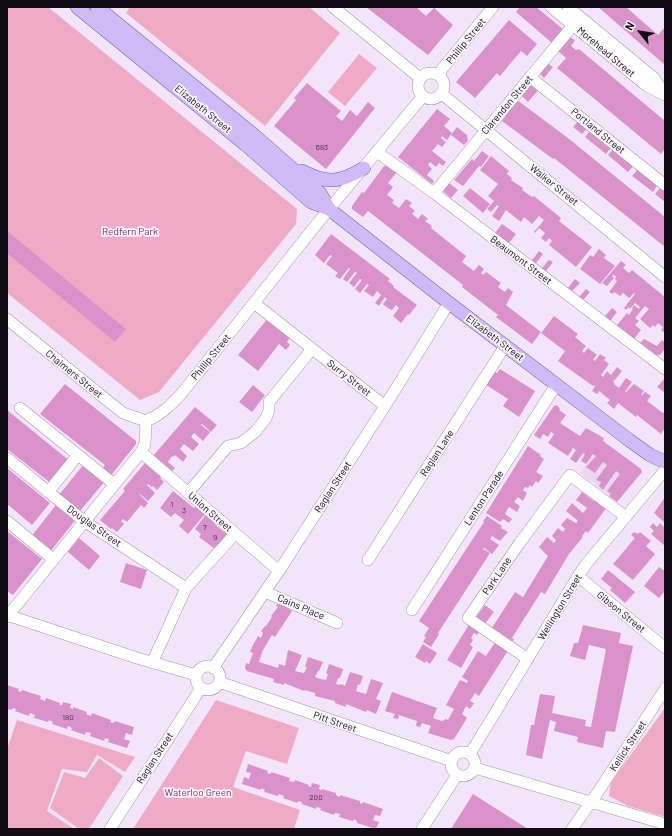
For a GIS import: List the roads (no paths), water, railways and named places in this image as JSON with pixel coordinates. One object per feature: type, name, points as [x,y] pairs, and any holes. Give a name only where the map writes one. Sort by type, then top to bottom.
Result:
[{"type":"main road","name":"Elizabeth Street","points":[[77,7],[246,145],[311,202],[329,209],[449,304],[629,440],[650,455],[665,462]]},
{"type":"main road","name":"Elizabeth Street","points":[[97,7],[286,163],[320,193],[329,209]]},
{"type":"main road","points":[[286,163],[317,179],[326,180],[344,179],[364,168]]},
{"type":"street","points":[[333,7],[420,78]]},
{"type":"street","name":"Phillip Street","points":[[440,76],[442,69],[493,7]]},
{"type":"street","name":"Morehead Street","points":[[552,7],[576,21],[654,78],[665,93]]},
{"type":"street","name":"Morehead Street","points":[[568,7],[576,21]]},
{"type":"street","name":"Clarendon Street","points":[[434,193],[576,21]]},
{"type":"street","points":[[432,72],[440,76],[445,87],[442,94],[435,99],[431,99],[420,94],[418,86],[420,78],[432,72]]},
{"type":"street","name":"Portland Street","points":[[530,76],[665,185]]},
{"type":"street","name":"Walker Street","points":[[442,94],[665,276]]},
{"type":"street","name":"Phillip Street","points":[[146,421],[163,412],[174,402],[329,209],[423,96]]},
{"type":"street","name":"Beaumont Street","points":[[377,152],[664,365]]},
{"type":"street","name":"Surry Street","points":[[254,303],[385,406]]},
{"type":"street","name":"Raglan Street","points":[[213,668],[279,572],[449,304]]},
{"type":"street","name":"Chalmers Street","points":[[7,319],[123,413],[146,421]]},
{"type":"street","name":"Raglan Lane","points":[[368,560],[505,346]]},
{"type":"street","points":[[188,493],[228,446],[241,443],[255,432],[266,418],[269,410],[269,402],[312,350]]},
{"type":"street","name":"Lenton Parade","points":[[412,610],[556,385]]},
{"type":"street","points":[[20,408],[114,484]]},
{"type":"street","points":[[146,421],[145,444],[141,452],[7,616],[196,675]]},
{"type":"street","name":"Union Street","points":[[141,452],[279,572]]},
{"type":"street","points":[[48,492],[78,456]]},
{"type":"street","name":"Douglas Street","points":[[7,458],[84,521],[186,588]]},
{"type":"street","name":"Wellington Street","points":[[470,754],[587,562],[665,470]]},
{"type":"street","name":"Park Lane","points":[[528,659],[468,618],[519,544],[570,476],[626,517]]},
{"type":"street","points":[[7,521],[53,559]]},
{"type":"street","points":[[152,662],[186,588],[235,534]]},
{"type":"street","name":"Gibson Street","points":[[578,576],[665,648]]},
{"type":"street","name":"Cains Place","points":[[265,592],[337,622]]},
{"type":"street","points":[[205,667],[213,668],[218,672],[219,682],[212,689],[204,690],[196,682],[196,675],[198,671],[205,667]]},
{"type":"street","name":"Pitt Street","points":[[219,682],[452,761]]},
{"type":"street","name":"Raglan Street","points":[[110,829],[201,688]]},
{"type":"street","name":"Kellick Street","points":[[572,829],[665,689]]},
{"type":"street","points":[[463,752],[470,754],[475,760],[475,768],[467,776],[460,776],[457,775],[452,769],[452,761],[459,753],[463,752]]},
{"type":"street","points":[[475,768],[665,824]]},
{"type":"street","points":[[422,829],[457,775]]},
{"type":"park label","name":"Redfern Park","points":[[130,232]]},
{"type":"park label","name":"Waterloo Green","points":[[198,793]]}]
